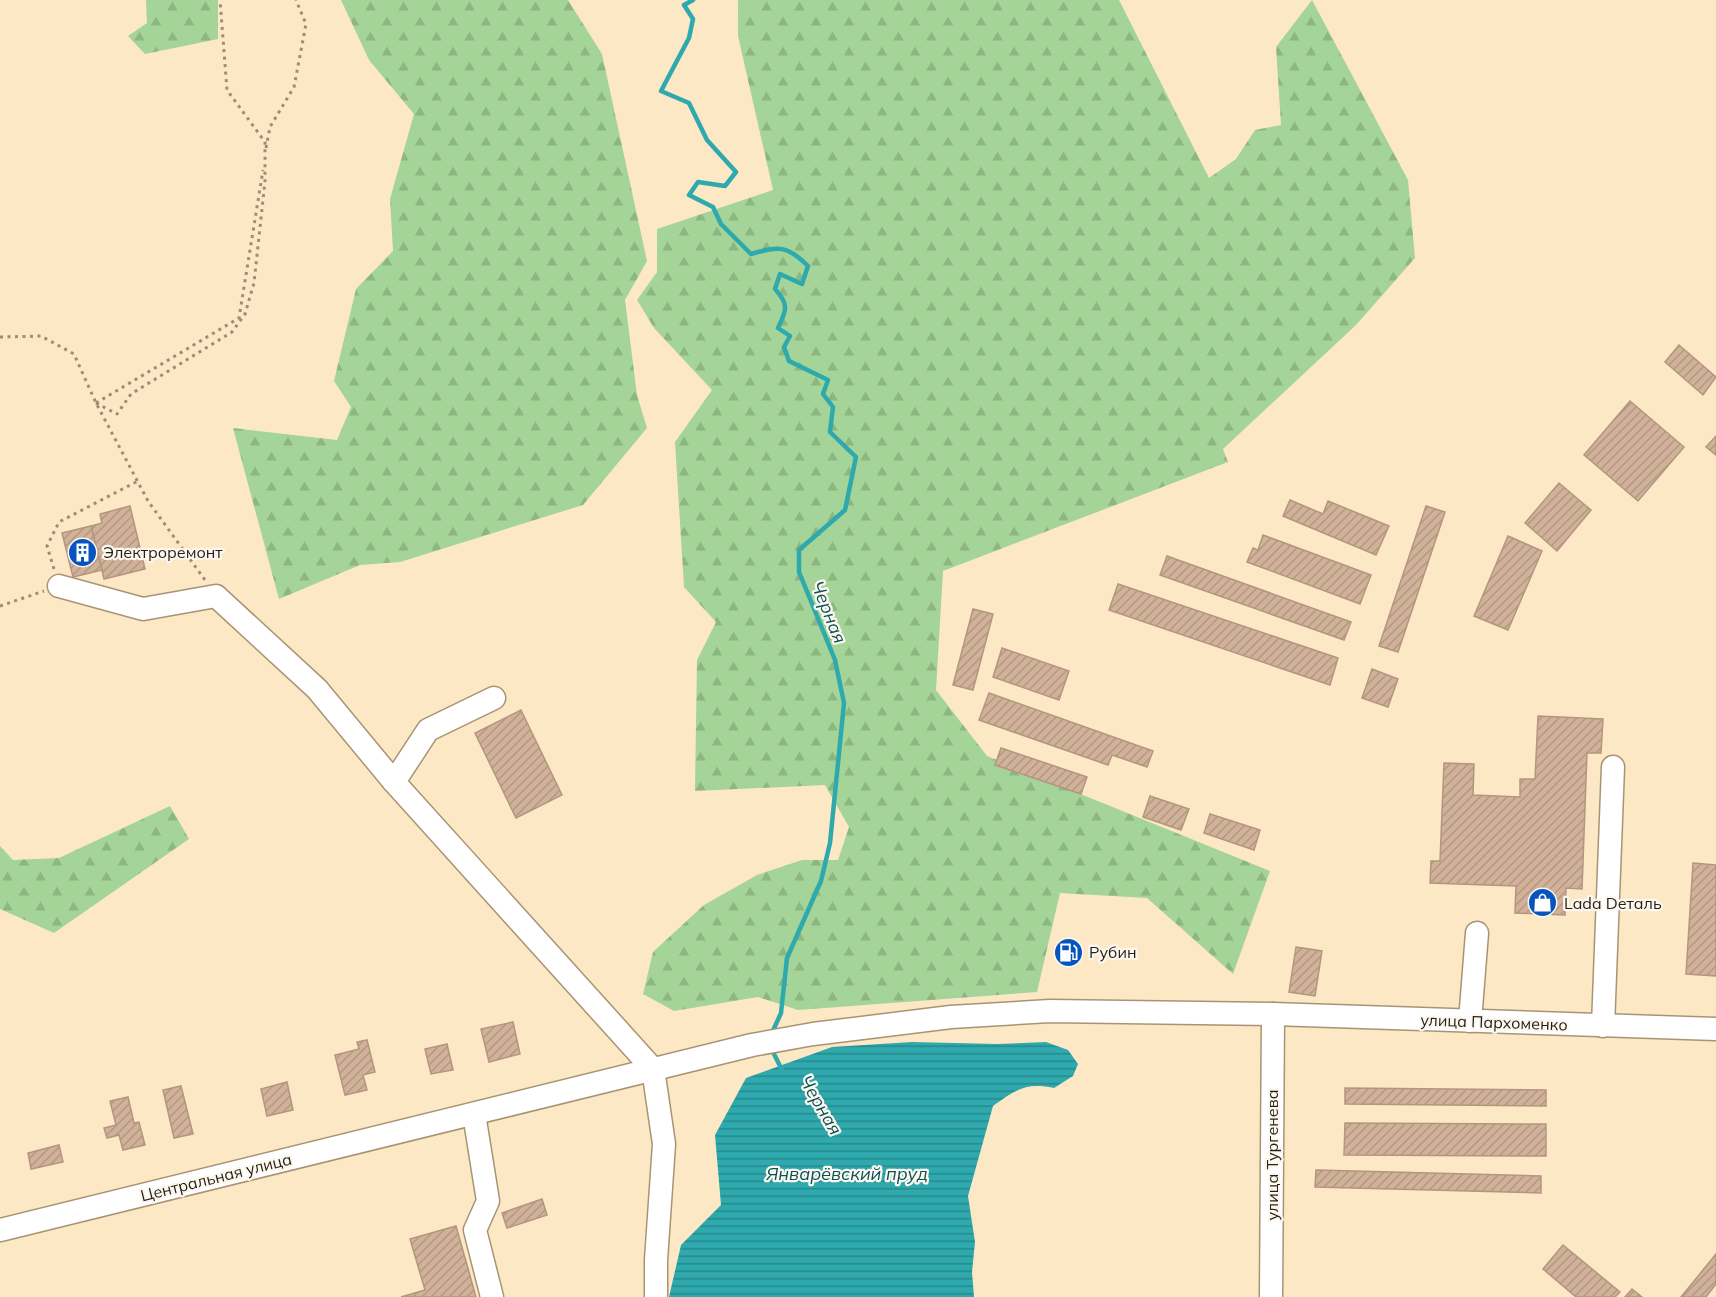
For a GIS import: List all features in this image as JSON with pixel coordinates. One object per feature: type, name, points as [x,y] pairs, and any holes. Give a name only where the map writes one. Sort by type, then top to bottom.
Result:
[{"type":"street","points":[[59,586],[143,609],[216,597],[316,689],[394,782],[653,1070],[664,1144],[656,1260],[656,1296]]},
{"type":"street","points":[[394,782],[428,730],[494,698]]},
{"type":"street","points":[[1603,1026],[1613,766]]},
{"type":"street","points":[[1470,1021],[1477,933]]},
{"type":"street","name":"улица Пархоменко","points":[[813,1034],[951,1017],[1050,1011],[1273,1014],[1716,1029]]},
{"type":"street","name":"улица Тургенева","points":[[1271,1297],[1273,1014]]},
{"type":"street","name":"Центральная улица","points":[[0,1230],[752,1045],[813,1034]]},
{"type":"street","points":[[474,1114],[488,1201],[474,1230],[492,1297]]},
{"type":"path","points":[[96,403],[117,414],[130,394],[232,332],[245,314],[254,283],[265,181],[265,142],[227,90],[220,0]]},
{"type":"path","points":[[96,403],[239,318],[270,127],[294,87],[306,24],[296,0]]},
{"type":"path","points":[[0,337],[40,336],[74,354],[96,403],[148,501],[216,597]]},
{"type":"path","points":[[0,606],[59,586],[47,546],[60,522],[138,481]]},
{"type":"green space","points":[[146,0],[218,0],[218,39],[145,54],[128,36],[147,23]]},
{"type":"green space","points":[[341,0],[568,0],[602,54],[647,261],[625,300],[637,395],[647,428],[583,505],[400,562],[360,565],[279,599],[233,428],[337,440],[351,407],[334,381],[356,289],[393,251],[390,199],[414,114],[369,60]]},
{"type":"green space","points":[[738,0],[1119,0],[1209,178],[1236,159],[1255,130],[1281,125],[1276,47],[1312,0],[1408,180],[1415,258],[1356,325],[1223,449],[1228,462],[943,571],[936,690],[987,756],[1270,871],[1233,974],[1147,898],[1060,893],[1037,992],[798,1010],[758,997],[674,1011],[643,994],[653,952],[704,905],[757,875],[802,860],[838,860],[849,827],[825,785],[695,791],[697,660],[716,622],[684,587],[675,442],[712,390],[654,328],[637,300],[657,272],[657,229],[773,190],[738,36]]},
{"type":"green space","points":[[170,806],[189,839],[54,933],[0,909],[0,846],[13,860],[59,858]]},
{"type":"water","name":"Январёвский пруд","points":[[912,1042],[997,1044],[1046,1042],[1068,1050],[1078,1064],[1073,1076],[1054,1088],[1035,1086],[1021,1089],[993,1106],[968,1196],[975,1242],[972,1272],[974,1297],[669,1297],[681,1245],[721,1205],[715,1135],[746,1078],[832,1047]]},
{"type":"building","points":[[1679,345],[1716,377],[1703,395],[1665,362]]},
{"type":"building","points":[[1630,401],[1684,447],[1638,501],[1584,455]]},
{"type":"building","points":[[1716,436],[1716,455],[1706,447]]},
{"type":"building","points":[[1559,483],[1591,510],[1557,551],[1525,523]]},
{"type":"building","points":[[1290,500],[1323,514],[1328,501],[1389,526],[1376,555],[1283,516]]},
{"type":"building","points":[[130,506],[145,569],[104,579],[91,526],[102,523],[100,514]]},
{"type":"building","points":[[1426,506],[1445,512],[1398,652],[1379,646]]},
{"type":"building","name":"Электроремонт","points":[[91,526],[102,570],[73,577],[62,533]]},
{"type":"building","points":[[1263,535],[1371,575],[1360,604],[1247,562],[1253,548],[1258,550]]},
{"type":"building","points":[[1508,536],[1542,551],[1508,630],[1474,616]]},
{"type":"building","points":[[1167,556],[1351,622],[1344,640],[1160,575]]},
{"type":"building","points":[[1118,584],[1338,658],[1330,685],[1109,610]]},
{"type":"building","points":[[973,609],[993,614],[973,690],[953,685]]},
{"type":"building","points":[[1002,648],[1069,671],[1059,700],[993,677]]},
{"type":"building","points":[[1372,669],[1398,679],[1388,707],[1362,698]]},
{"type":"building","points":[[989,693],[1153,751],[1147,767],[1112,755],[1108,765],[979,720]]},
{"type":"building","points":[[521,710],[562,795],[516,818],[475,733]]},
{"type":"building","points":[[1538,716],[1603,719],[1601,753],[1587,753],[1582,889],[1566,888],[1565,915],[1515,913],[1516,886],[1430,883],[1431,861],[1440,861],[1444,763],[1474,764],[1473,795],[1520,797],[1520,779],[1535,779]]},
{"type":"building","points":[[1001,748],[1087,777],[1081,794],[995,765]]},
{"type":"building","points":[[1150,796],[1189,809],[1181,830],[1143,817]]},
{"type":"building","points":[[1210,814],[1260,830],[1254,850],[1204,833]]},
{"type":"building","points":[[1693,863],[1716,865],[1716,976],[1686,974]]},
{"type":"building","points":[[1296,947],[1322,951],[1315,996],[1289,992]]},
{"type":"building","points":[[513,1022],[520,1054],[489,1062],[481,1029]]},
{"type":"building","points":[[367,1040],[375,1072],[363,1075],[367,1090],[345,1095],[335,1055],[359,1049],[357,1042]]},
{"type":"building","points":[[447,1044],[453,1070],[431,1074],[425,1049]]},
{"type":"building","points":[[287,1082],[293,1110],[267,1116],[261,1089]]},
{"type":"building","points":[[181,1086],[193,1134],[174,1138],[163,1090]]},
{"type":"building","points":[[1345,1088],[1546,1090],[1546,1106],[1345,1104]]},
{"type":"building","points":[[128,1097],[134,1123],[139,1122],[145,1145],[123,1150],[119,1135],[107,1138],[104,1128],[116,1125],[110,1101]]},
{"type":"building","points":[[1345,1123],[1546,1124],[1546,1156],[1344,1155]]},
{"type":"building","points":[[59,1145],[63,1162],[31,1169],[28,1153]]},
{"type":"building","points":[[1316,1170],[1541,1176],[1541,1193],[1315,1187]]},
{"type":"building","points":[[542,1199],[547,1215],[507,1228],[502,1213]]},
{"type":"building","points":[[456,1226],[476,1297],[401,1297],[425,1290],[410,1239]]},
{"type":"building","points":[[1563,1245],[1620,1292],[1615,1297],[1576,1297],[1543,1269]]},
{"type":"building","points":[[1716,1254],[1716,1284],[1706,1297],[1681,1297]]},
{"type":"building","points":[[1632,1289],[1642,1297],[1625,1297]]},
{"type":"waterway","name":"Черная","points":[[693,0],[684,5],[693,19],[689,38],[661,91],[689,103],[707,140],[736,172],[725,186],[698,182],[689,195],[713,207],[721,224],[751,254],[782,249],[794,254],[808,266],[802,284],[780,274],[775,289],[783,299],[785,307],[778,328],[790,336],[784,347],[789,361],[828,380],[823,394],[833,407],[830,432],[856,457],[845,510],[799,550],[799,572],[835,660],[844,703],[830,843],[821,881],[787,958],[781,1013],[771,1035]]},
{"type":"waterway","name":"Черная","points":[[771,1048],[782,1070]]},
{"type":"place","name":"Электроремонт","points":[[82,552]]},
{"type":"place","name":"Lada Dеталь","points":[[1543,903]]},
{"type":"place","name":"Рубин","points":[[1068,952]]}]
